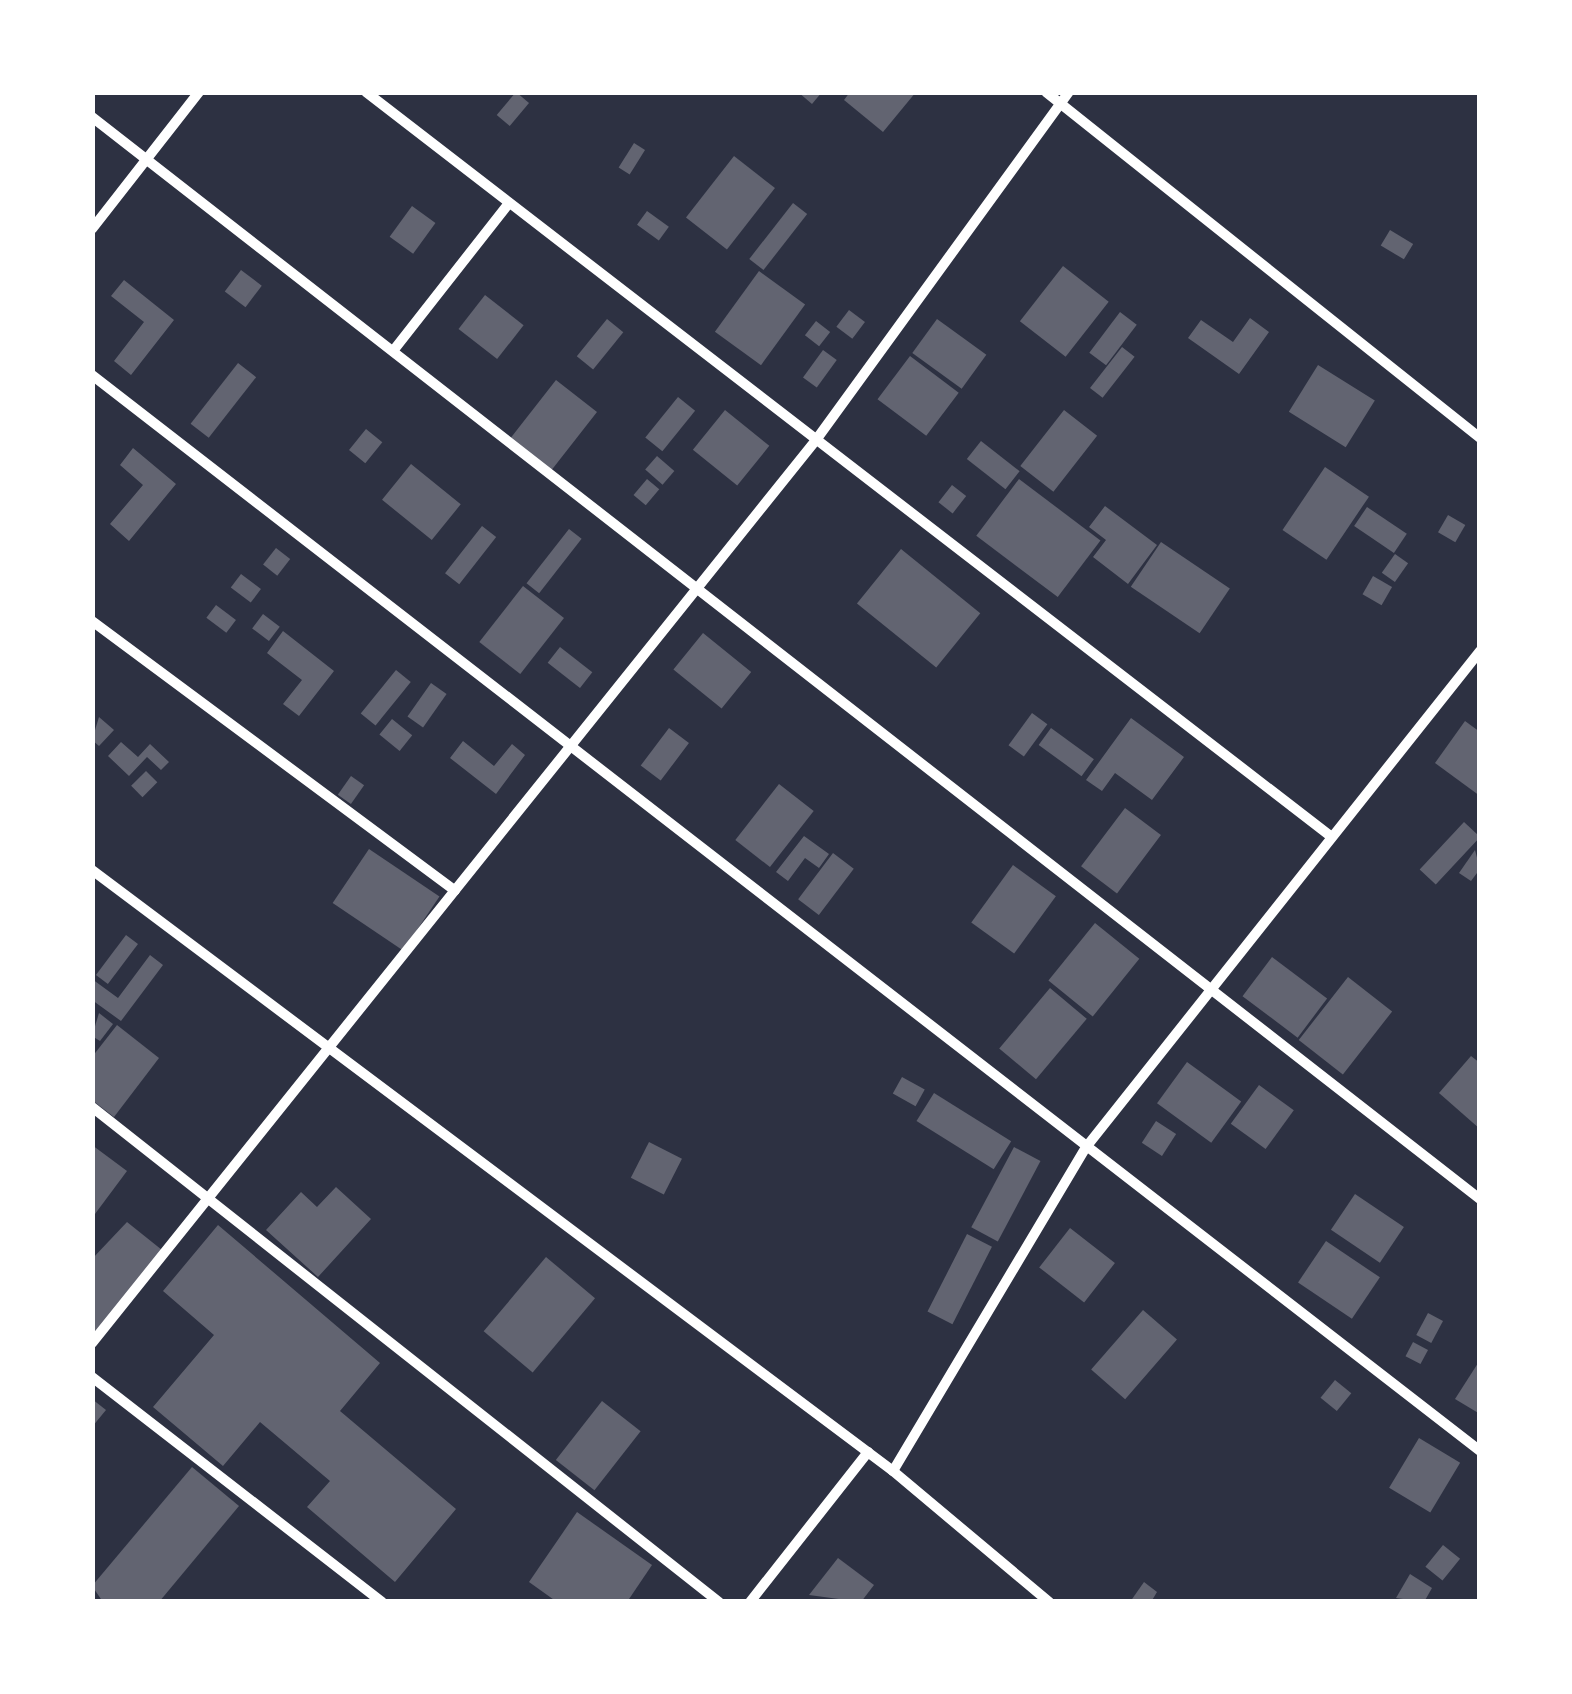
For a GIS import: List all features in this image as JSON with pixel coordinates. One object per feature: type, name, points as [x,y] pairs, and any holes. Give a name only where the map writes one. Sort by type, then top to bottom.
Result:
[{"type":"street","points":[[92,229],[199,92]]},
{"type":"street","points":[[366,92],[1330,836]]},
{"type":"street","points":[[1046,92],[1480,438]]},
{"type":"street","points":[[92,1344],[816,440],[1069,92]]},
{"type":"street","points":[[92,118],[1480,1200]]},
{"type":"street","points":[[393,351],[509,203]]},
{"type":"street","points":[[92,375],[1480,1450]]},
{"type":"street","points":[[92,621],[454,892]]},
{"type":"street","points":[[893,1471],[1088,1146],[1480,651]]},
{"type":"street","points":[[92,870],[893,1471],[1049,1602]]},
{"type":"street","points":[[92,1107],[719,1602]]},
{"type":"street","points":[[92,1376],[382,1602]]},
{"type":"street","points":[[750,1602],[868,1452]]},
{"type":"building","points":[[516,92],[529,103],[510,126],[497,115]]},
{"type":"building","points":[[798,92],[822,92],[812,104]]},
{"type":"building","points":[[850,92],[916,92],[883,132],[844,100]]},
{"type":"building","points":[[634,143],[645,150],[630,174],[619,168]]},
{"type":"building","points":[[734,156],[775,188],[727,249],[686,217]]},
{"type":"building","points":[[793,203],[807,214],[763,270],[749,259]]},
{"type":"building","points":[[412,206],[435,223],[413,254],[390,237]]},
{"type":"building","points":[[647,211],[669,227],[659,241],[637,225]]},
{"type":"building","points":[[1390,230],[1413,244],[1404,259],[1381,245]]},
{"type":"building","points":[[1063,266],[1109,302],[1066,357],[1020,321]]},
{"type":"building","points":[[241,270],[262,286],[246,307],[225,292]]},
{"type":"building","points":[[759,271],[805,305],[761,365],[715,332]]},
{"type":"building","points":[[124,280],[174,320],[131,375],[114,361],[144,322],[111,296]]},
{"type":"building","points":[[485,295],[524,325],[497,359],[459,329]]},
{"type":"building","points":[[849,310],[865,322],[852,339],[836,327]]},
{"type":"building","points":[[1120,312],[1137,325],[1106,365],[1089,353]]},
{"type":"building","points":[[1250,318],[1269,332],[1239,374],[1188,338],[1201,320],[1233,342]]},
{"type":"building","points":[[607,319],[623,332],[593,370],[577,356]]},
{"type":"building","points":[[937,319],[986,355],[962,389],[912,353]]},
{"type":"building","points":[[816,321],[830,332],[819,346],[805,335]]},
{"type":"building","points":[[1122,347],[1135,357],[1103,398],[1090,388]]},
{"type":"building","points":[[823,350],[837,360],[817,387],[803,378]]},
{"type":"building","points":[[910,356],[959,393],[926,436],[878,399]]},
{"type":"building","points":[[238,363],[256,377],[209,438],[191,424]]},
{"type":"building","points":[[1318,365],[1375,401],[1346,447],[1289,412]]},
{"type":"building","points":[[556,380],[597,412],[551,470],[510,438]]},
{"type":"building","points":[[678,397],[695,411],[662,451],[645,437]]},
{"type":"building","points":[[725,410],[769,446],[737,486],[693,450]]},
{"type":"building","points":[[1064,410],[1097,436],[1053,492],[1020,466]]},
{"type":"building","points":[[366,429],[382,442],[365,463],[349,450]]},
{"type":"building","points":[[981,441],[1020,471],[1005,489],[967,459]]},
{"type":"building","points":[[133,448],[176,484],[129,541],[110,524],[143,485],[120,465]]},
{"type":"building","points":[[657,456],[674,471],[663,485],[645,470]]},
{"type":"building","points":[[411,464],[461,504],[432,540],[382,500]]},
{"type":"building","points":[[1325,467],[1369,497],[1326,560],[1283,530]]},
{"type":"building","points":[[647,479],[659,489],[646,505],[634,495]]},
{"type":"building","points":[[1019,479],[1100,540],[1058,597],[976,536]]},
{"type":"building","points":[[952,485],[966,496],[953,513],[938,502]]},
{"type":"building","points":[[1105,506],[1157,545],[1128,584],[1093,557],[1106,540],[1089,527]]},
{"type":"building","points":[[1367,507],[1407,534],[1394,553],[1354,526]]},
{"type":"building","points":[[1448,515],[1465,525],[1455,542],[1438,532]]},
{"type":"building","points":[[482,526],[496,537],[459,584],[445,573]]},
{"type":"building","points":[[569,529],[582,539],[539,593],[527,583]]},
{"type":"building","points":[[1161,542],[1230,588],[1200,633],[1131,587]]},
{"type":"building","points":[[276,548],[290,559],[277,576],[263,565]]},
{"type":"building","points":[[901,549],[980,613],[936,668],[857,603]]},
{"type":"building","points":[[1395,554],[1408,563],[1395,582],[1382,573]]},
{"type":"building","points":[[241,574],[261,589],[251,603],[231,588]]},
{"type":"building","points":[[1373,576],[1392,587],[1382,605],[1362,594]]},
{"type":"building","points":[[523,586],[564,618],[520,674],[479,642]]},
{"type":"building","points":[[216,605],[236,620],[226,633],[206,618]]},
{"type":"building","points":[[263,614],[280,627],[269,641],[252,628]]},
{"type":"building","points":[[283,631],[334,671],[299,716],[283,704],[302,680],[267,653]]},
{"type":"building","points":[[703,633],[751,672],[722,709],[673,670]]},
{"type":"building","points":[[560,647],[592,672],[580,688],[548,663]]},
{"type":"building","points":[[396,670],[411,682],[376,725],[361,714]]},
{"type":"building","points":[[431,683],[447,694],[423,727],[407,717]]},
{"type":"building","points":[[1032,713],[1047,724],[1024,757],[1008,745]]},
{"type":"building","points":[[99,717],[114,730],[99,746],[92,740]]},
{"type":"building","points":[[1131,718],[1184,757],[1152,800],[1115,773],[1102,791],[1086,780]]},
{"type":"building","points":[[392,719],[412,735],[400,751],[379,735]]},
{"type":"building","points":[[1465,721],[1480,732],[1480,796],[1435,763]]},
{"type":"building","points":[[669,728],[689,743],[661,781],[641,766]]},
{"type":"building","points":[[1051,728],[1094,759],[1082,776],[1039,745]]},
{"type":"building","points":[[463,741],[494,766],[512,744],[525,755],[496,794],[450,758]]},
{"type":"building","points":[[121,742],[138,757],[150,744],[169,762],[161,770],[147,757],[129,776],[108,756]]},
{"type":"building","points":[[146,771],[157,782],[142,797],[131,786]]},
{"type":"building","points":[[351,776],[364,785],[351,804],[338,795]]},
{"type":"building","points":[[779,784],[814,811],[770,867],[735,840]]},
{"type":"building","points":[[1125,808],[1161,835],[1117,893],[1081,866]]},
{"type":"building","points":[[1464,822],[1480,837],[1436,885],[1420,870]]},
{"type":"building","points":[[804,836],[829,854],[819,868],[805,858],[788,881],[776,872]]},
{"type":"building","points":[[369,849],[439,897],[403,950],[333,903]]},
{"type":"building","points":[[1475,850],[1480,869],[1471,881],[1459,873]]},
{"type":"building","points":[[833,853],[854,869],[819,915],[798,899]]},
{"type":"building","points":[[1013,865],[1056,896],[1014,954],[971,922]]},
{"type":"building","points":[[1095,923],[1139,959],[1093,1016],[1048,981]]},
{"type":"building","points":[[126,935],[138,944],[108,984],[96,975]]},
{"type":"building","points":[[150,955],[163,965],[121,1021],[92,1000],[92,979],[118,998]]},
{"type":"building","points":[[1272,957],[1327,999],[1298,1038],[1243,996]]},
{"type":"building","points":[[1348,977],[1392,1011],[1343,1075],[1299,1040]]},
{"type":"building","points":[[1050,988],[1087,1019],[1036,1079],[999,1049]]},
{"type":"building","points":[[99,1013],[113,1024],[100,1041],[92,1036]]},
{"type":"building","points":[[117,1025],[159,1058],[114,1117],[92,1100],[92,1057]]},
{"type":"building","points":[[1471,1056],[1480,1063],[1480,1129],[1439,1093]]},
{"type":"building","points":[[1187,1062],[1241,1101],[1211,1143],[1157,1103]]},
{"type":"building","points":[[902,1077],[925,1090],[916,1106],[893,1094]]},
{"type":"building","points":[[1259,1085],[1294,1110],[1266,1149],[1231,1124]]},
{"type":"building","points":[[934,1093],[1011,1141],[994,1169],[917,1121]]},
{"type":"building","points":[[1156,1121],[1176,1134],[1162,1156],[1142,1143]]},
{"type":"building","points":[[649,1142],[682,1159],[664,1194],[631,1178]]},
{"type":"building","points":[[92,1145],[127,1171],[92,1218]]},
{"type":"building","points":[[1014,1147],[1040,1161],[998,1241],[971,1227]]},
{"type":"building","points":[[336,1187],[371,1219],[318,1277],[266,1230],[301,1192],[317,1207]]},
{"type":"building","points":[[1355,1194],[1404,1227],[1380,1263],[1331,1230]]},
{"type":"building","points":[[127,1222],[162,1250],[92,1339],[92,1259]]},
{"type":"building","points":[[218,1225],[380,1363],[340,1411],[456,1509],[395,1582],[307,1507],[330,1481],[260,1422],[223,1466],[153,1407],[214,1335],[163,1291]]},
{"type":"building","points":[[1070,1228],[1115,1263],[1084,1302],[1039,1267]]},
{"type":"building","points":[[967,1234],[992,1247],[952,1324],[928,1312]]},
{"type":"building","points":[[1326,1241],[1380,1277],[1352,1319],[1298,1282]]},
{"type":"building","points":[[546,1257],[595,1298],[533,1372],[484,1331]]},
{"type":"building","points":[[1143,1310],[1177,1340],[1125,1399],[1091,1370]]},
{"type":"building","points":[[1428,1313],[1443,1321],[1431,1343],[1416,1335]]},
{"type":"building","points":[[1413,1342],[1428,1350],[1420,1364],[1405,1356]]},
{"type":"building","points":[[1480,1360],[1480,1414],[1455,1399]]},
{"type":"building","points":[[1335,1380],[1351,1393],[1337,1411],[1321,1398]]},
{"type":"building","points":[[92,1399],[106,1410],[92,1427]]},
{"type":"building","points":[[602,1401],[641,1431],[594,1490],[556,1460]]},
{"type":"building","points":[[1419,1438],[1460,1463],[1430,1512],[1389,1488]]},
{"type":"building","points":[[192,1467],[239,1506],[159,1602],[103,1602],[92,1586]]},
{"type":"building","points":[[577,1512],[652,1565],[627,1602],[557,1602],[529,1582]]},
{"type":"building","points":[[1443,1545],[1460,1559],[1442,1581],[1425,1567]]},
{"type":"building","points":[[838,1558],[874,1585],[861,1602],[809,1595]]},
{"type":"building","points":[[1410,1574],[1432,1588],[1424,1602],[1396,1598]]},
{"type":"building","points":[[1144,1582],[1157,1592],[1151,1602],[1130,1602]]}]
